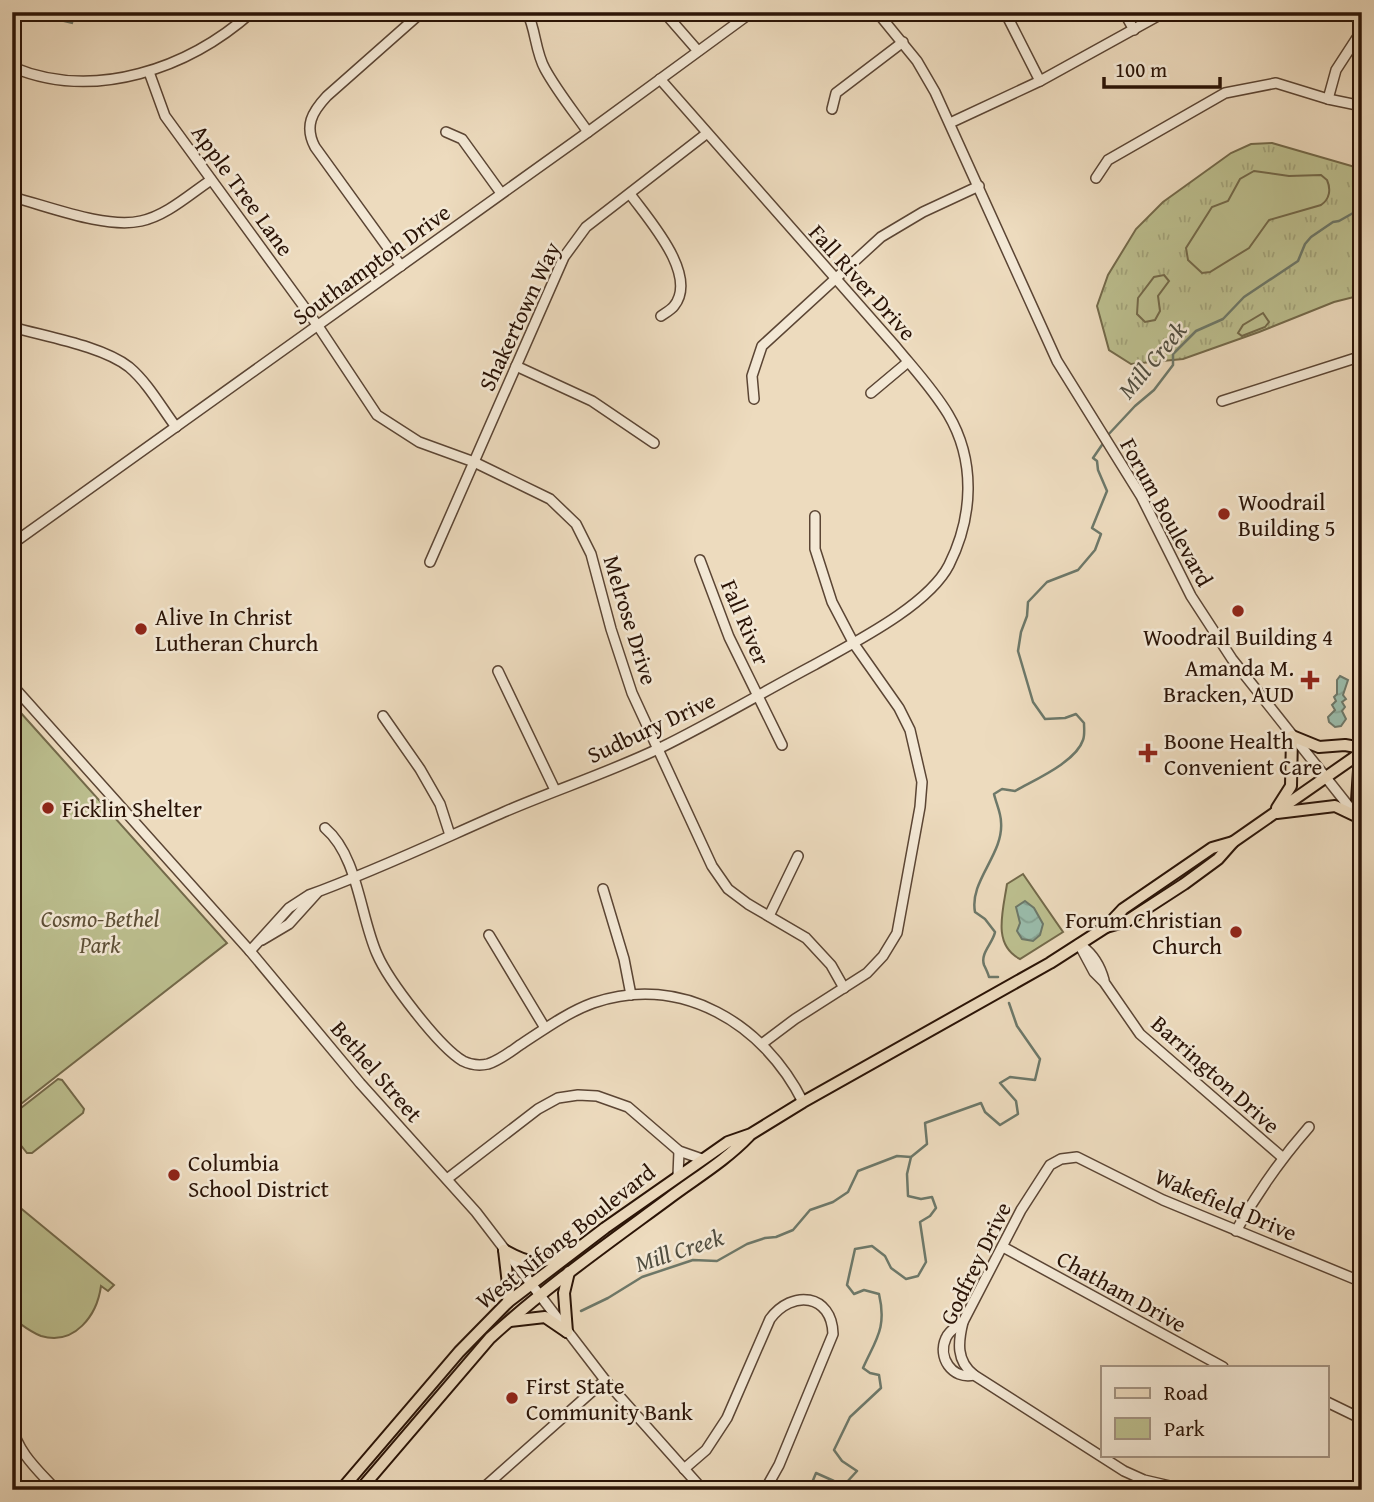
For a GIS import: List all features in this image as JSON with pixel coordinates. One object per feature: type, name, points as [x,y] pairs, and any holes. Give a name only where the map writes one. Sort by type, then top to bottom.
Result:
[{"type":"main road","points":[[1274,813],[1291,786],[1292,736],[1320,747],[1345,745],[1362,750]]},
{"type":"main road","name":"West Nifong Boulevard","points":[[1106,927],[1127,921],[1148,908],[1218,859],[1233,842],[1362,750]]},
{"type":"main road","points":[[1274,813],[1335,806],[1359,819],[1359,771],[1362,761]]},
{"type":"main road","name":"West Nifong Boulevard","points":[[341,1490],[459,1352],[508,1302],[605,1228],[728,1142],[751,1134],[1030,975],[1106,927],[1123,909],[1212,848],[1233,842]]},
{"type":"main road","points":[[1148,908],[1148,901],[1169,886],[1177,872]]},
{"type":"main road","name":"West Nifong Boulevard","points":[[360,1490],[489,1338],[538,1295],[732,1154],[751,1134]]},
{"type":"main road","points":[[505,1250],[524,1261],[540,1262],[555,1258],[594,1229],[605,1228]]},
{"type":"main road","points":[[505,1250],[508,1302]]},
{"type":"main road","points":[[567,1332],[564,1293],[569,1272]]},
{"type":"main road","points":[[507,1322],[545,1317],[567,1332]]},
{"type":"main road","points":[[351,1490],[379,1456],[384,1439]]},
{"type":"street","points":[[12,66],[44,78],[79,81],[149,72],[179,62],[215,42],[252,12]]},
{"type":"street","points":[[401,266],[315,147],[310,137],[309,125],[314,110],[327,96],[422,12]]},
{"type":"street","points":[[527,12],[534,25],[539,55],[545,69],[588,132]]},
{"type":"street","points":[[664,12],[698,51]]},
{"type":"street","name":"Southampton Drive","points":[[12,544],[752,12]]},
{"type":"street","name":"Forum Boulevard","points":[[877,12],[917,61],[950,122],[1001,243],[1056,361],[1141,496],[1191,596],[1216,638],[1359,819]]},
{"type":"street","points":[[1005,12],[1040,82]]},
{"type":"street","points":[[1124,12],[1134,30]]},
{"type":"street","points":[[950,122],[1040,82],[1165,12]]},
{"type":"street","points":[[1328,99],[1336,70],[1362,30]]},
{"type":"street","points":[[832,109],[836,93],[903,42]]},
{"type":"street","name":"Apple Tree Lane","points":[[149,72],[165,116],[318,326]]},
{"type":"street","name":"Fall River Drive","points":[[660,79],[930,387],[949,415],[964,451],[969,502],[960,540]]},
{"type":"street","points":[[1096,178],[1108,160],[1226,93],[1276,83],[1362,106]]},
{"type":"street","points":[[446,132],[463,139],[501,193]]},
{"type":"street","name":"Shakertown Way","points":[[430,562],[564,257],[586,227],[706,134]]},
{"type":"street","points":[[12,197],[122,223],[143,221],[167,209],[211,180]]},
{"type":"street","points":[[754,399],[752,376],[762,346],[881,237],[902,223],[979,186]]},
{"type":"street","points":[[630,194],[675,258],[681,281],[676,305],[661,316]]},
{"type":"street","name":"Melrose Drive","points":[[318,326],[377,415],[419,442],[474,462],[550,499],[576,524],[591,554],[632,693],[712,866],[728,889],[806,938],[831,965],[844,988]]},
{"type":"street","points":[[12,327],[110,354],[144,382],[176,427]]},
{"type":"street","points":[[1222,401],[1362,356]]},
{"type":"street","points":[[872,393],[908,362]]},
{"type":"street","points":[[516,366],[592,401],[654,443]]},
{"type":"street","points":[[763,1043],[867,973],[883,956],[897,933],[920,807],[922,782],[910,730],[899,708],[854,644],[832,603],[815,549],[815,516]]},
{"type":"street","name":"Sudbury Drive","points":[[250,951],[289,908],[301,900],[659,748],[854,644],[906,610],[927,591],[948,568],[960,540]]},
{"type":"street","name":"Fall River","points":[[700,560],[729,637],[782,745]]},
{"type":"street","points":[[498,671],[555,790]]},
{"type":"street","name":"Bethel Street","points":[[12,685],[250,951],[360,1083],[476,1212],[605,1380],[702,1490]]},
{"type":"street","points":[[383,716],[420,769],[440,804],[450,835]]},
{"type":"street","points":[[325,828],[335,836],[341,847],[377,954],[430,1031],[453,1053],[474,1066],[497,1060],[545,1028],[593,1003],[631,995],[677,997],[719,1012],[763,1043],[796,1087],[803,1102]]},
{"type":"street","points":[[769,916],[799,856]]},
{"type":"street","points":[[603,889],[624,959],[631,995]]},
{"type":"street","points":[[489,935],[545,1028]]},
{"type":"street","name":"Barrington Drive","points":[[1079,944],[1091,953],[1100,967],[1104,982],[1128,1018],[1147,1040],[1282,1157]]},
{"type":"street","points":[[447,1180],[538,1109],[558,1098],[578,1095],[597,1096],[628,1107],[679,1151],[702,1158]]},
{"type":"street","points":[[1236,1231],[1260,1188],[1282,1157],[1309,1127]]},
{"type":"street","points":[[678,1176],[679,1151]]},
{"type":"street","name":"Wakefield Drive","points":[[1077,1157],[1163,1200],[1362,1282]]},
{"type":"street","name":"Godfrey Drive","points":[[974,1375],[967,1370],[960,1357],[959,1336],[963,1322],[1021,1210],[1050,1165],[1061,1159],[1077,1157]]},
{"type":"street","name":"Chatham Drive","points":[[1003,1247],[1221,1366]]},
{"type":"street","points":[[684,1469],[706,1450],[727,1418],[770,1319],[777,1310],[794,1300],[813,1301],[829,1318],[833,1325],[833,1335],[779,1465],[765,1490]]},
{"type":"street","points":[[963,1322],[949,1332],[944,1340],[943,1353],[946,1362],[954,1371],[965,1377],[974,1375],[1124,1471],[1144,1480],[1187,1490]]},
{"type":"street","points":[[481,1490],[605,1380]]},
{"type":"street","points":[[1328,1402],[1362,1419]]},
{"type":"street","points":[[12,1426],[15,1440],[25,1455],[56,1490]]},
{"type":"green space","points":[[1272,143],[1362,169],[1362,295],[1334,302],[1183,359],[1131,364],[1109,350],[1097,306],[1108,275],[1136,229],[1163,202],[1231,153],[1251,144]]},
{"type":"green space","points":[[1254,171],[1289,176],[1321,175],[1328,183],[1328,197],[1321,205],[1269,220],[1249,248],[1210,272],[1202,273],[1188,260],[1186,248],[1212,207],[1228,201],[1240,179]]},
{"type":"green space","points":[[1164,275],[1169,281],[1158,296],[1160,311],[1155,320],[1145,322],[1137,314],[1138,298],[1154,277]]},
{"type":"green space","points":[[1263,313],[1269,322],[1265,327],[1242,336],[1238,333],[1243,325]]},
{"type":"green space","name":"Cosmo-Bethel Park","points":[[12,703],[227,943],[12,1111]]},
{"type":"green space","points":[[1023,874],[1063,932],[1020,959],[1011,953],[1006,945],[1002,916],[1007,884]]},
{"type":"green space","points":[[58,1079],[62,1080],[84,1109],[83,1113],[32,1153],[27,1153],[12,1134],[12,1115]]},
{"type":"green space","points":[[12,1201],[114,1285],[108,1291],[101,1286],[95,1307],[82,1326],[74,1332],[53,1338],[41,1336],[12,1318]]},
{"type":"water","points":[[42,12],[76,12],[72,23],[47,17]]},
{"type":"water","points":[[1340,676],[1348,680],[1343,695],[1346,699],[1342,702],[1346,719],[1341,726],[1335,727],[1328,717],[1335,710],[1332,705],[1336,701],[1334,697]]},
{"type":"water","points":[[1025,901],[1034,908],[1043,924],[1040,935],[1033,941],[1022,939],[1017,931],[1020,923],[1016,907]]},
{"type":"waterway","name":"Mill Creek","points":[[1107,436],[1154,390],[1173,365],[1173,354],[1196,331],[1223,319],[1244,297],[1298,261],[1311,237],[1333,222],[1362,208]]},
{"type":"waterway","name":"Mill Creek","points":[[998,977],[989,977],[983,961],[995,932],[985,919],[975,912],[977,889],[1000,834],[1001,819],[994,794],[1002,789],[1015,791],[1054,770],[1079,748],[1084,734],[1084,723],[1076,714],[1065,718],[1045,719],[1033,702],[1018,651],[1021,632],[1027,616],[1028,602],[1047,582],[1078,570],[1095,550],[1101,534],[1092,528],[1107,491],[1097,461],[1093,458],[1104,442]]},
{"type":"waterway","name":"Mill Creek","points":[[581,1311],[642,1277],[693,1260],[717,1261],[747,1244],[793,1230],[810,1210],[833,1202],[848,1192],[858,1171],[897,1156],[911,1157],[927,1144],[925,1123],[981,1103],[985,1112],[1000,1125],[1018,1114],[1016,1101],[1000,1083],[1010,1077],[1035,1080],[1040,1059],[1017,1026],[1009,1003]]},
{"type":"waterway","points":[[809,1490],[816,1473],[846,1483],[857,1471],[842,1461],[834,1450],[850,1417],[881,1388],[879,1375],[863,1368],[881,1325],[879,1294],[864,1290],[854,1294],[847,1285],[855,1249],[872,1246],[885,1256],[891,1268],[906,1279],[918,1276],[926,1262],[920,1222],[936,1208],[932,1197],[921,1199],[908,1196],[907,1174],[911,1157]]},
{"type":"place","name":"Woodrail Building 5","points":[[1224,514]]},
{"type":"place","name":"Woodrail Building 4","points":[[1238,611]]},
{"type":"place","name":"Alive In Christ Lutheran Church","points":[[141,629]]},
{"type":"place","name":"Amanda M. Bracken, AUD","points":[[1310,680]]},
{"type":"place","name":"Boone Health Convenient Care","points":[[1148,753]]},
{"type":"place","name":"Ficklin Shelter","points":[[48,808]]},
{"type":"place","name":"Forum Christian Church","points":[[1236,932]]},
{"type":"place","name":"Columbia School District","points":[[174,1175]]},
{"type":"place","name":"First State Community Bank","points":[[512,1398]]}]
